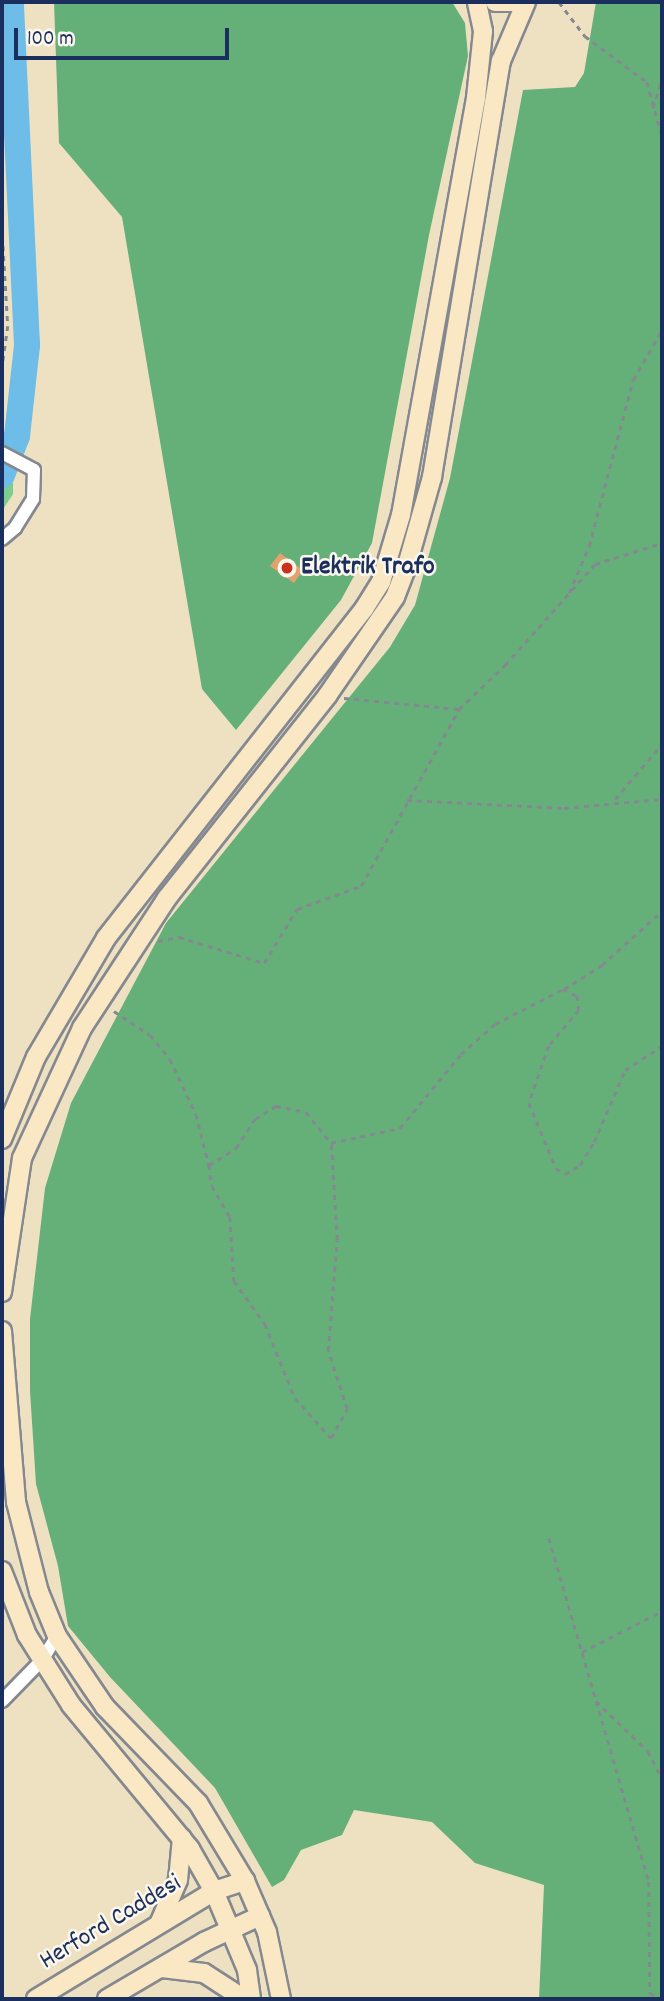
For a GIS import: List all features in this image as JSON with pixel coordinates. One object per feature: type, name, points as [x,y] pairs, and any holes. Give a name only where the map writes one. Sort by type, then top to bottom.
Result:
[{"type":"main road","points":[[2,1139],[36,1057],[106,938],[365,609],[381,582],[401,515],[476,98],[483,31],[477,2]]},
{"type":"main road","points":[[495,2],[516,2]]},
{"type":"main road","points":[[2,1292],[22,1158],[39,1115],[99,1000],[134,945],[327,696],[395,597],[416,540],[432,477],[501,61],[526,2]]},
{"type":"main road","points":[[2,1331],[16,1502],[39,1592],[57,1636],[105,1707],[198,1803],[245,1881],[260,1916],[278,1969],[281,1999]]},
{"type":"main road","points":[[2,1571],[27,1636],[71,1705],[182,1838],[214,1891],[247,1970],[251,1999]]},
{"type":"main road","points":[[159,1924],[178,1880],[182,1838]]},
{"type":"main road","name":"Herford Caddesi","points":[[36,1999],[214,1891],[245,1881]]},
{"type":"main road","points":[[107,1999],[159,1968],[260,1916]]},
{"type":"main road","points":[[159,1968],[204,1973],[244,1999]]},
{"type":"street","points":[[2,453],[34,470],[33,499],[15,528],[2,539]]},
{"type":"street","points":[[2,1701],[42,1660],[57,1636]]},
{"type":"path","points":[[559,2],[585,36],[647,82],[662,136]]},
{"type":"path","points":[[653,110],[662,78]]},
{"type":"path","points":[[2,226],[8,326],[2,368]]},
{"type":"path","points":[[568,596],[589,546],[633,380],[662,330]]},
{"type":"path","points":[[134,945],[179,937],[264,963],[297,909],[361,886],[459,709],[568,596],[595,564],[662,543],[662,551]]},
{"type":"path","points":[[327,696],[459,709]]},
{"type":"path","points":[[613,801],[662,744]]},
{"type":"path","points":[[407,800],[564,808],[613,801],[662,799]]},
{"type":"path","points":[[331,1143],[400,1128],[470,1046],[495,1024],[563,989],[602,965],[662,911]]},
{"type":"path","points":[[563,989],[577,996],[579,1010],[549,1046],[529,1103],[556,1168],[565,1174],[580,1165],[594,1142],[625,1070],[662,1046]]},
{"type":"path","points":[[99,1000],[150,1035],[170,1059],[196,1114],[212,1186],[230,1217],[233,1280],[265,1324],[295,1398],[331,1438],[347,1409],[328,1351],[328,1300],[337,1240],[331,1143],[306,1112],[276,1106],[254,1119],[236,1148],[209,1165]]},
{"type":"path","points":[[549,1538],[649,1882],[650,1993],[661,1999]]},
{"type":"path","points":[[582,1652],[662,1612]]},
{"type":"path","points":[[596,1701],[648,1751],[662,1779]]},
{"type":"green space","points":[[54,2],[452,2],[465,23],[468,56],[429,235],[372,543],[341,600],[236,730],[202,689],[122,217],[59,143]]},
{"type":"green space","points":[[596,2],[662,2],[662,1999],[539,1999],[544,1885],[475,1863],[432,1822],[354,1810],[342,1835],[301,1850],[284,1880],[272,1887],[215,1788],[110,1677],[68,1626],[58,1566],[36,1484],[30,1391],[30,1319],[45,1188],[71,1103],[166,923],[390,647],[415,605],[450,478],[523,90],[575,87],[584,73]]},
{"type":"green space","points":[[7,480],[13,483],[13,494],[2,511],[2,488]]},
{"type":"building","name":"Elektrik Trafo","points":[[280,553],[303,570],[294,583],[270,566]]},
{"type":"waterway","points":[[2,475],[17,436],[27,345],[11,2]]},
{"type":"place","name":"Elektrik Trafo","points":[[287,568]]}]
